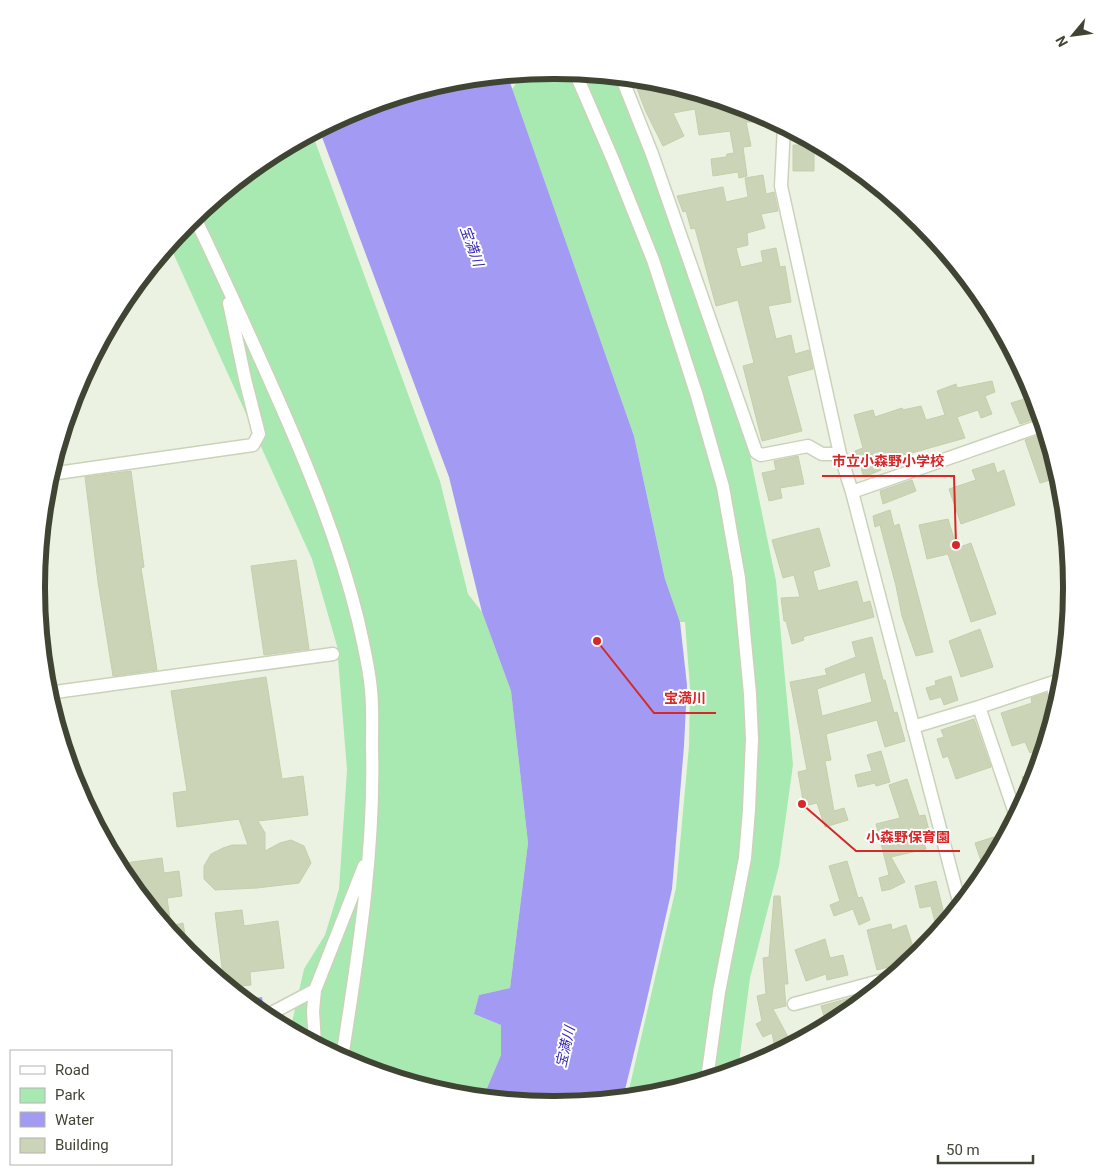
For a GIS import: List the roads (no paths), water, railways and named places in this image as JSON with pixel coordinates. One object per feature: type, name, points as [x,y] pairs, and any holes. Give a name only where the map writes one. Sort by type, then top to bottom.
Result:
[{"type":"street","points":[[579,80],[653,260],[697,396],[723,487],[739,578],[752,729],[752,769],[744,858],[720,992],[708,1072]]},
{"type":"street","points":[[623,83],[652,154],[756,452],[761,455],[808,446],[822,454],[840,454]]},
{"type":"street","points":[[784,133],[781,186],[840,454],[852,492],[958,897]]},
{"type":"street","points":[[198,224],[224,278],[311,475],[330,525],[353,601],[367,660],[371,689],[373,778],[370,852],[343,1051]]},
{"type":"street","points":[[58,473],[253,444],[259,434],[245,379],[224,278]]},
{"type":"street","points":[[852,492],[1037,427]]},
{"type":"street","points":[[56,692],[333,654]]},
{"type":"street","points":[[913,727],[1054,682]]},
{"type":"street","points":[[979,707],[1013,808]]},
{"type":"street","points":[[315,1036],[313,1011],[315,990],[370,852]]},
{"type":"street","points":[[794,1004],[875,982]]},
{"type":"street","points":[[272,1012],[315,990]]},
{"type":"water","points":[[509,81],[634,436],[665,579],[680,622],[687,685],[672,889],[625,1091],[554,1096],[486,1092],[501,1055],[501,1025],[474,1014],[479,995],[510,988],[528,843],[511,691],[482,612],[449,477],[321,135],[359,117],[422,96],[455,88]]},
{"type":"water","points":[[262,997],[263,1005],[254,998]]},
{"type":"place","name":"市立小森野小学校","points":[[956,545]]},
{"type":"place","name":"宝満川","points":[[597,641]]},
{"type":"place","name":"小森野保育園","points":[[802,804]]}]
